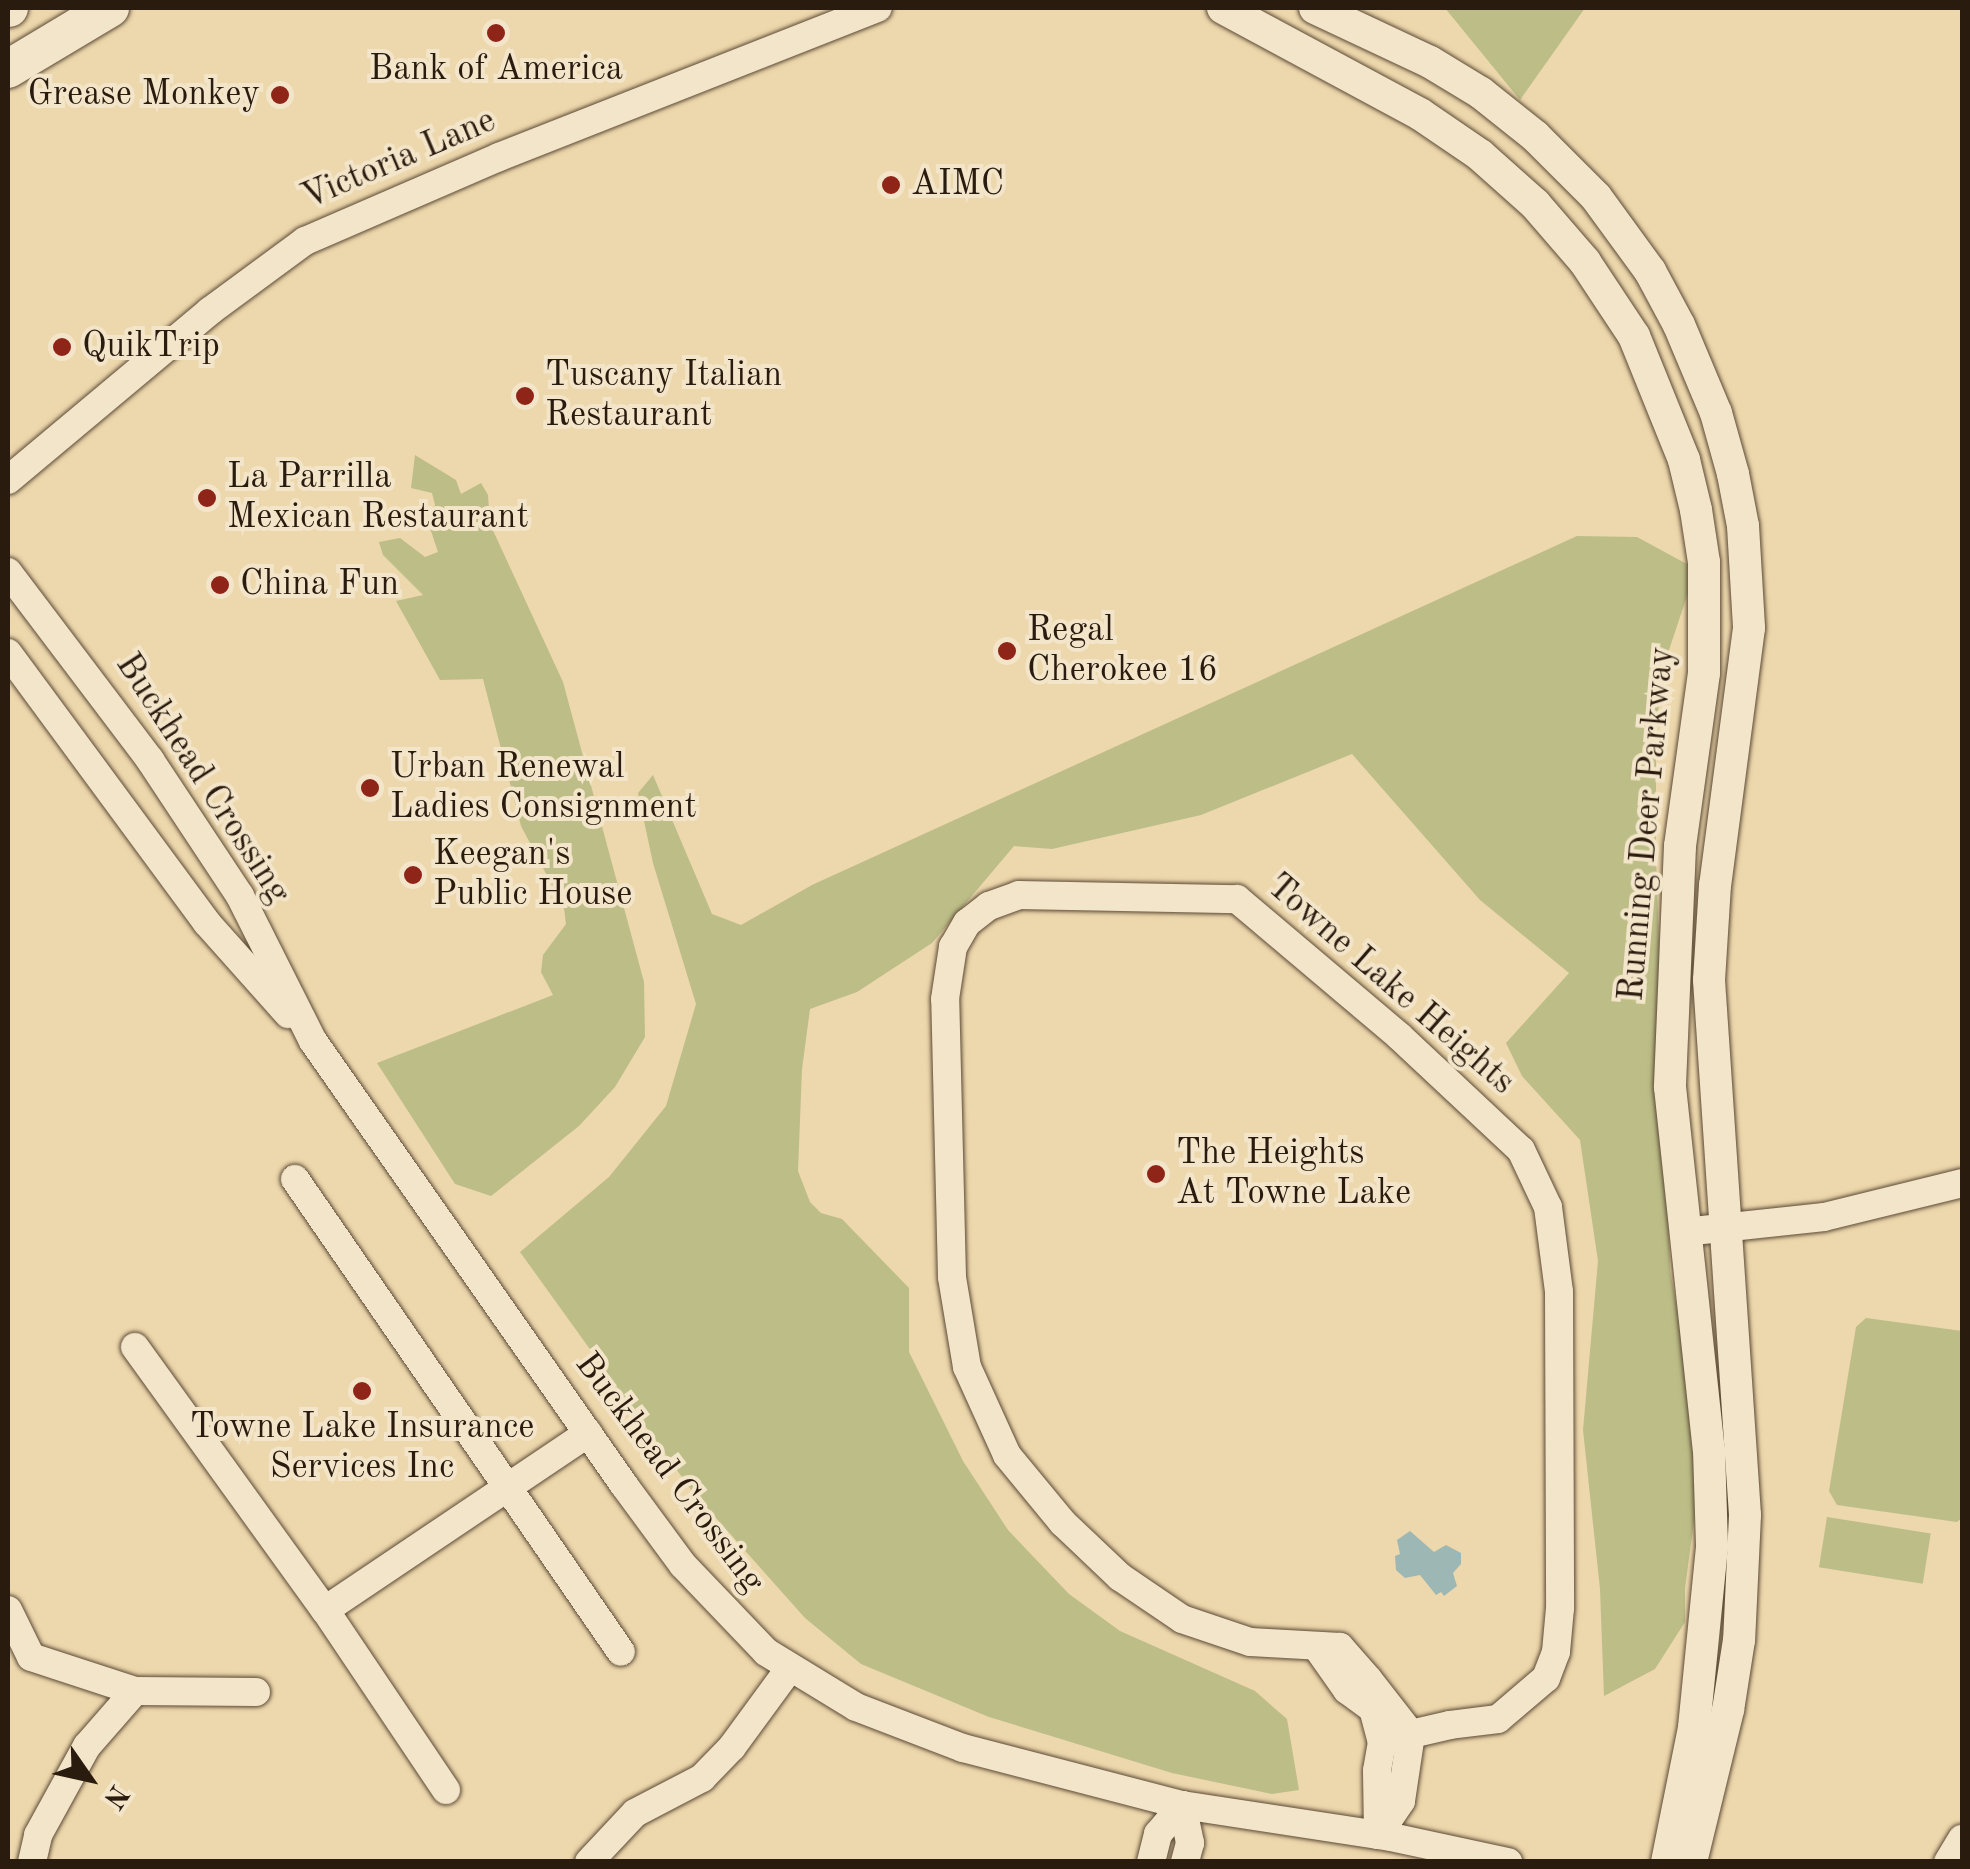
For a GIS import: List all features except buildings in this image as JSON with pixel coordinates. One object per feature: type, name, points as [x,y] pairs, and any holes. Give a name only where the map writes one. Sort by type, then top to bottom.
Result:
[{"type":"main road","points":[[8,69],[110,8]]},
{"type":"street","name":"Victoria Lane","points":[[8,480],[210,311],[305,241],[499,157],[878,8]]},
{"type":"street","name":"Running Deer Parkway","points":[[1223,8],[1405,104],[1508,178],[1561,232],[1634,336],[1667,414],[1696,510],[1706,617],[1698,731],[1680,846],[1670,1086],[1709,1450],[1712,1547],[1694,1728],[1667,1862]]},
{"type":"street","name":"Running Deer Parkway","points":[[1315,8],[1457,77],[1536,136],[1566,166],[1650,271],[1700,369],[1716,413],[1742,526],[1749,628],[1711,932],[1710,980],[1742,1438],[1744,1574],[1728,1710],[1691,1862]]},
{"type":"street","name":"Buckhead Crossing","points":[[8,572],[114,707],[240,896],[313,1041]]},
{"type":"street","name":"Buckhead Crossing","points":[[8,653],[207,923],[313,1041],[683,1564],[739,1628],[789,1670],[856,1707],[930,1737],[1182,1806],[1378,1835],[1508,1862]]},
{"type":"street","name":"Towne Lake Heights","points":[[1382,1740],[1498,1719],[1546,1678],[1556,1652],[1560,1608],[1559,1292],[1548,1206],[1521,1150],[1399,1036],[1237,898],[1019,894],[989,906],[967,923],[953,947],[946,999],[952,1277],[967,1367],[1008,1455],[1062,1522],[1120,1578],[1182,1619],[1250,1642],[1340,1647],[1411,1734]]},
{"type":"street","points":[[295,1179],[620,1652]]},
{"type":"street","points":[[1684,1232],[1824,1217],[1962,1183]]},
{"type":"street","points":[[135,1348],[324,1610],[446,1790]]},
{"type":"street","points":[[324,1610],[588,1433]]},
{"type":"street","points":[[8,1610],[31,1657],[135,1691],[256,1692]]},
{"type":"street","points":[[1316,1646],[1348,1690],[1373,1709],[1382,1740],[1378,1835]]},
{"type":"street","points":[[589,1862],[635,1813],[702,1778],[732,1747],[789,1670]]},
{"type":"street","points":[[32,1862],[38,1835],[87,1746],[135,1691]]},
{"type":"street","points":[[1378,1835],[1401,1801],[1411,1734]]},
{"type":"street","points":[[1151,1862],[1158,1834],[1182,1806]]},
{"type":"street","points":[[1182,1806],[1190,1843],[1185,1862]]},
{"type":"street","points":[[1948,1862],[1962,1839]]},
{"type":"green space","points":[[1445,8],[1585,8],[1520,100]]},
{"type":"green space","points":[[415,455],[456,480],[461,494],[481,483],[488,495],[490,524],[563,682],[644,982],[645,1037],[615,1087],[579,1126],[491,1196],[455,1184],[377,1063],[553,995],[541,972],[543,955],[566,924],[564,908],[521,826],[483,679],[440,680],[396,601],[423,595],[383,555],[379,542],[400,538],[425,557],[438,552],[428,522],[435,505],[432,493],[411,488]]},
{"type":"green space","points":[[1577,536],[1637,537],[1696,569],[1666,659],[1656,725],[1656,856],[1670,1270],[1703,1454],[1685,1588],[1685,1622],[1655,1669],[1604,1696],[1600,1589],[1583,1430],[1598,1261],[1580,1140],[1522,1076],[1506,1043],[1569,973],[1480,900],[1352,754],[1201,815],[1052,849],[1014,846],[932,943],[857,992],[810,1009],[802,1069],[798,1171],[810,1202],[821,1213],[842,1219],[909,1288],[909,1352],[963,1461],[1008,1530],[1069,1594],[1120,1631],[1255,1691],[1287,1719],[1299,1790],[1272,1794],[1172,1773],[989,1717],[861,1664],[805,1618],[692,1491],[520,1252],[609,1177],[666,1106],[696,1004],[653,863],[638,793],[653,775],[712,914],[741,925],[812,885]]},
{"type":"green space","points":[[1866,1318],[1962,1331],[1962,1518],[1957,1522],[1837,1505],[1829,1491],[1856,1327]]},
{"type":"green space","points":[[1827,1517],[1931,1533],[1923,1584],[1819,1567]]},
{"type":"water","points":[[1410,1531],[1434,1552],[1446,1545],[1461,1553],[1461,1564],[1453,1573],[1457,1586],[1444,1596],[1441,1592],[1436,1595],[1420,1575],[1405,1578],[1396,1570],[1395,1556],[1400,1554],[1397,1540]]},
{"type":"place","name":"Bank of America","points":[[496,33]]},
{"type":"place","name":"Grease Monkey","points":[[280,95]]},
{"type":"place","name":"AIMC","points":[[891,185]]},
{"type":"place","name":"QuikTrip","points":[[62,347]]},
{"type":"place","name":"Tuscany Italian Restaurant","points":[[525,396]]},
{"type":"place","name":"La Parrilla Mexican Restaurant","points":[[207,498]]},
{"type":"place","name":"China Fun","points":[[220,585]]},
{"type":"place","name":"Regal Cherokee 16","points":[[1007,651]]},
{"type":"place","name":"Urban Renewal Ladies Consignment","points":[[370,788]]},
{"type":"place","name":"Keegan's Public House","points":[[413,875]]},
{"type":"place","name":"The Heights At Towne Lake","points":[[1156,1174]]},
{"type":"place","name":"Towne Lake Insurance Services Inc","points":[[362,1391]]}]
